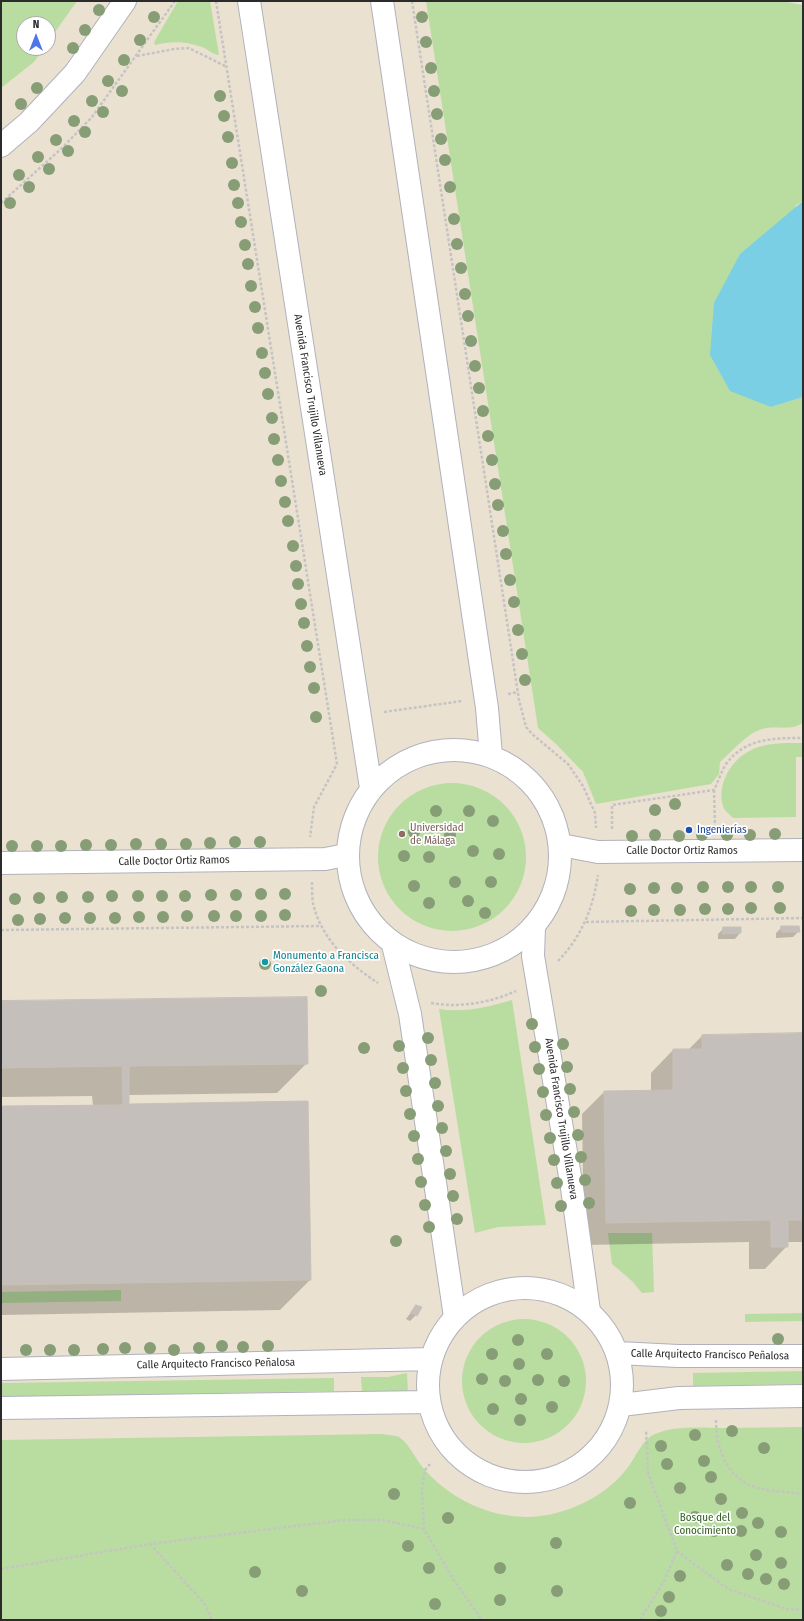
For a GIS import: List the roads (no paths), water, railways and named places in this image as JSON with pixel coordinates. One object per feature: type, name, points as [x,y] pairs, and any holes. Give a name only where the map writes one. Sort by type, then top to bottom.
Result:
[{"type":"street","points":[[1,146],[29,122],[74,73],[124,1]]},
{"type":"street","name":"Avenida Francisco Trujillo Villanueva","points":[[249,1],[371,788]]},
{"type":"street","points":[[382,1],[486,697],[490,756]]},
{"type":"street","points":[[458,750],[490,756],[517,770],[538,791],[554,816],[561,845],[560,875],[551,903],[534,928],[510,947],[482,960],[451,964],[421,958],[393,945],[368,920],[361,908],[352,889],[346,855],[353,819],[371,788],[396,766],[426,753],[458,750]]},
{"type":"street","name":"Calle Doctor Ortiz Ramos","points":[[561,845],[598,852],[803,850]]},
{"type":"street","name":"Calle Doctor Ortiz Ramos","points":[[1,863],[325,859],[346,855]]},
{"type":"street","name":"Avenida Francisco Trujillo Villanueva","points":[[534,928],[533,956],[572,1188],[590,1312]]},
{"type":"street","points":[[393,945],[407,997],[455,1317]]},
{"type":"street","points":[[536,1288],[564,1296],[590,1312],[606,1330],[618,1353],[623,1379],[621,1405],[610,1432],[592,1456],[567,1472],[539,1481],[509,1481],[474,1468],[456,1454],[439,1430],[430,1402],[428,1380],[432,1359],[441,1337],[455,1317],[479,1300],[507,1289],[536,1288]]},
{"type":"street","name":"Calle Arquitecto Francisco Peñalosa","points":[[618,1353],[678,1356],[803,1356]]},
{"type":"street","name":"Calle Arquitecto Francisco Peñalosa","points":[[1,1369],[432,1359]]},
{"type":"street","points":[[621,1405],[679,1398],[803,1396]]},
{"type":"street","points":[[1,1408],[430,1402]]},
{"type":"water","points":[[803,201],[803,397],[771,407],[730,391],[710,355],[714,303],[740,254]]},
{"type":"place","name":"Ingenierías","points":[[689,830]]},
{"type":"place","name":"Universidad de Málaga","points":[[402,834]]},
{"type":"place","name":"Monumento a Francisca González Gaona","points":[[265,962]]},
{"type":"park label","name":"Bosque del Conocimiento","points":[[705,1524]]}]
